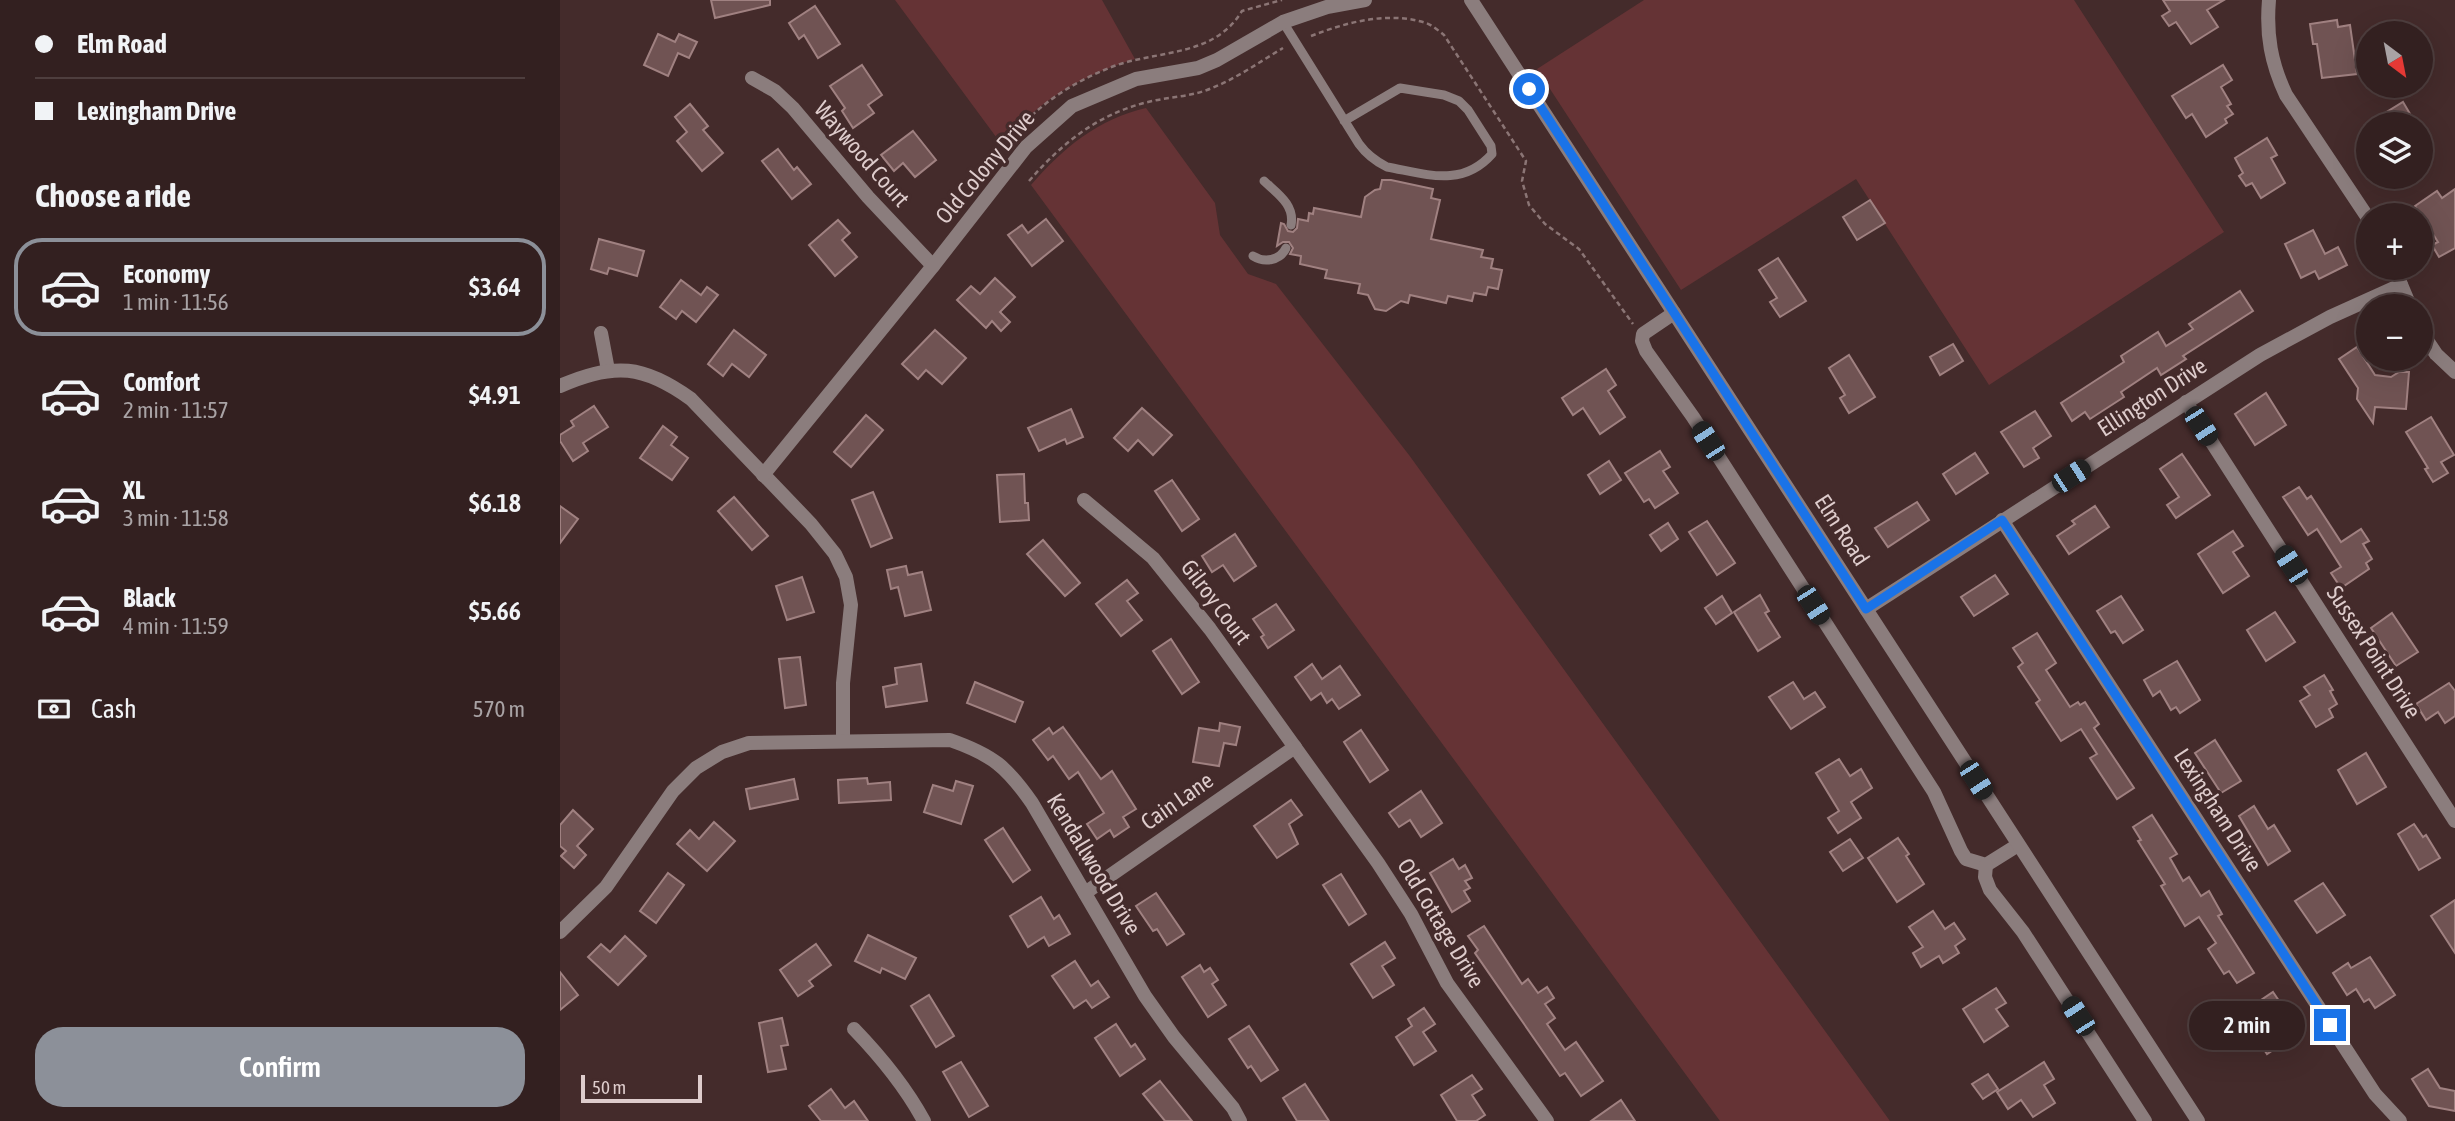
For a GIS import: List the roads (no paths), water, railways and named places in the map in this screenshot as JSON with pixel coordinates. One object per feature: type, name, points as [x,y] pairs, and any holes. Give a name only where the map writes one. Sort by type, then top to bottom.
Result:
[{"type":"street","name":"Old Colony Drive","points":[[763,475],[1026,147],[1072,106],[1136,79],[1198,68],[1283,22],[1329,4],[1365,0]]},
{"type":"street","name":"Elm Road","points":[[1471,0],[2198,1121]]},
{"type":"street","points":[[2269,0],[2267,28],[2275,73],[2286,95],[2358,203]]},
{"type":"street","name":"Waywood Court","points":[[752,78],[775,91],[793,108],[868,197],[933,266]]},
{"type":"street","points":[[2399,280],[2405,294]]},
{"type":"street","name":"Ellington Drive","points":[[1866,609],[2294,335],[2401,285]]},
{"type":"street","points":[[1674,313],[1643,334],[1642,341],[1646,351],[1693,417],[1934,792],[1966,859],[1986,865],[2018,845]]},
{"type":"street","points":[[601,333],[608,370]]},
{"type":"street","points":[[2433,350],[2455,372]]},
{"type":"street","points":[[560,386],[608,370],[639,371],[668,383],[691,399],[811,524],[835,554],[846,577],[851,605],[843,683],[843,741]]},
{"type":"street","name":"Sussex Point Drive","points":[[2186,402],[2455,821]]},
{"type":"street","name":"Gilroy Court","points":[[1084,500],[1153,558],[1210,629],[1295,747]]},
{"type":"street","name":"Lexingham Drive","points":[[2002,520],[2375,1094],[2400,1121]]},
{"type":"street","name":"Kendallwood Drive","points":[[560,932],[606,887],[673,791],[696,768],[722,752],[749,743],[950,740],[978,750],[1014,777],[1146,996],[1174,1037],[1233,1108],[1240,1121]]},
{"type":"street","name":"Cain Lane","points":[[1085,893],[1295,747]]},
{"type":"street","name":"Old Cottage Drive","points":[[1295,747],[1411,914],[1447,984],[1547,1121]]},
{"type":"street","points":[[1986,865],[1985,877],[1990,890],[2023,932],[2145,1121]]},
{"type":"street","points":[[854,1029],[890,1066],[925,1121]]},
{"type":"lane","points":[[1283,22],[1344,121],[1364,152],[1387,167],[1452,177],[1465,172],[1492,154],[1491,146],[1468,110],[1444,95],[1400,89],[1344,121]]},
{"type":"lane","points":[[1265,181],[1289,207],[1292,215],[1290,225]]},
{"type":"lane","points":[[1253,256],[1275,259],[1286,248]]}]
